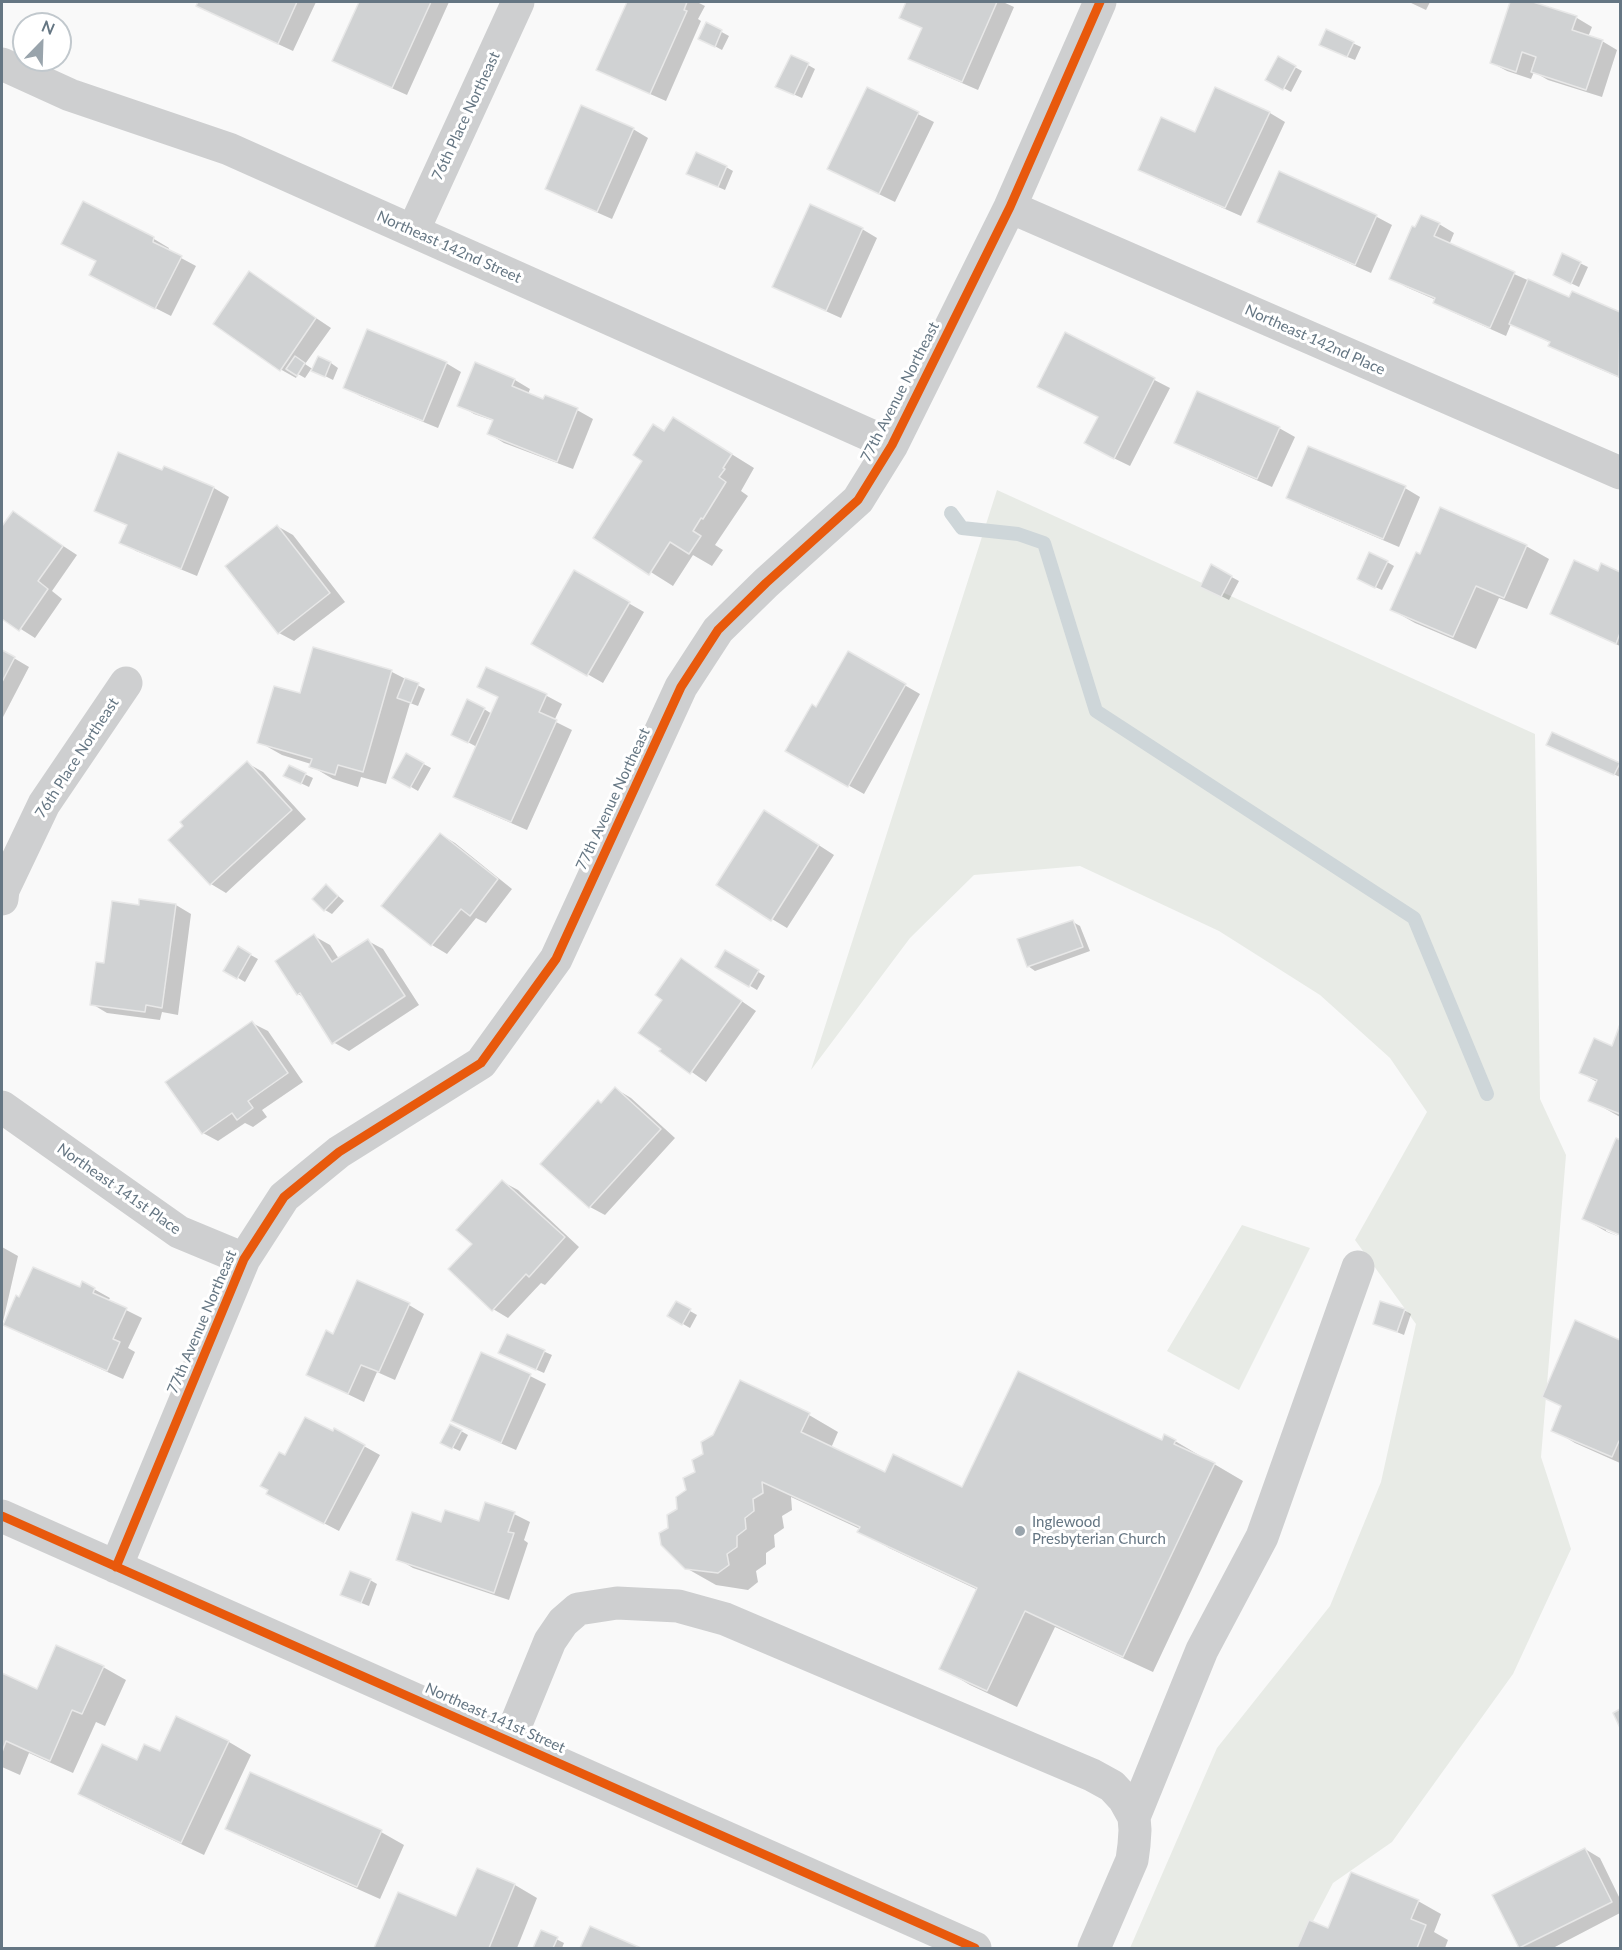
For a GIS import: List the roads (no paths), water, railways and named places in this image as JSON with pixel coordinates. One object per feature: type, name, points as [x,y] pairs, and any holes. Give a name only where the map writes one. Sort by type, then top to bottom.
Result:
[{"type":"street","name":"76th Place Northeast","points":[[413,231],[518,2]]},
{"type":"street","name":"77th Avenue Northeast","points":[[116,1567],[244,1259],[284,1197],[339,1152],[480,1063],[556,959],[681,687],[718,630],[858,500],[892,445],[1010,207],[1100,2]]},
{"type":"street","name":"Northeast 142nd Street","points":[[2,64],[70,95],[229,149],[892,445]]},
{"type":"street","name":"Northeast 142nd Place","points":[[1010,207],[1620,473]]},
{"type":"street","name":"76th Place Northeast","points":[[2,899],[3,890],[44,804],[126,682]]},
{"type":"street","name":"Northeast 141st Place","points":[[2,1107],[179,1232],[244,1259]]},
{"type":"street","points":[[1134,1817],[1202,1650],[1262,1537],[1358,1267]]},
{"type":"street","name":"Northeast 141st Street","points":[[2,1516],[975,1948]]},
{"type":"street","points":[[509,1741],[550,1641],[563,1622],[579,1609],[617,1603],[678,1606],[724,1619],[1112,1785],[1124,1799],[1134,1817],[1132,1860],[1094,1948]]},
{"type":"waterway","points":[[951,513],[962,528],[1018,534],[1044,543],[1096,711],[1414,918],[1487,1094]]},
{"type":"place","name":"Inglewood Presbyterian Church","points":[[1020,1531]]}]
